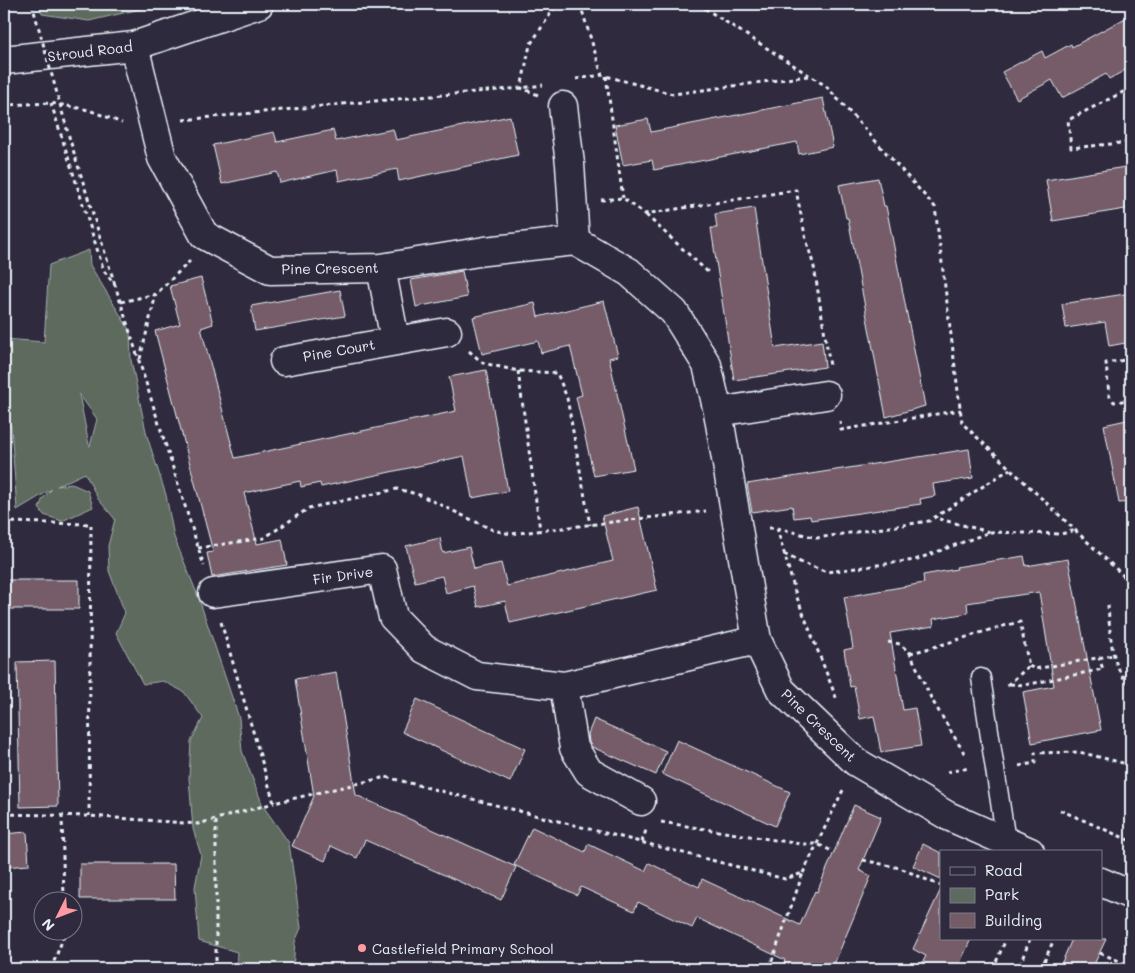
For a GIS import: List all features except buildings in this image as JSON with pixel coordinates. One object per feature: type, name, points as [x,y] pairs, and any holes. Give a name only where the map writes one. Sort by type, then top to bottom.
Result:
[{"type":"street","name":"Stroud Road","points":[[4,60],[134,46],[259,4]]},
{"type":"street","name":"Pine Crescent","points":[[134,46],[162,158],[204,235],[270,270],[380,268],[485,251],[575,241],[629,272],[674,312],[707,365],[718,412],[757,640],[781,690],[856,762],[948,816],[1026,850]]},
{"type":"street","points":[[555,95],[570,164],[575,241]]},
{"type":"street","name":"Pine Court","points":[[380,268],[395,340]]},
{"type":"street","name":"Pine Court","points":[[284,360],[447,332]]},
{"type":"street","points":[[718,412],[829,384]]},
{"type":"street","name":"Fir Drive","points":[[213,593],[382,569],[393,617],[424,649],[477,676],[564,686],[757,640]]},
{"type":"street","points":[[564,686],[574,748],[589,772],[641,801]]},
{"type":"street","points":[[1102,882],[1131,895]]},
{"type":"lane","points":[[982,684],[1006,841]]},
{"type":"path","points":[[32,4],[70,140],[213,593],[274,803]]},
{"type":"path","points":[[521,88],[530,45],[557,4]]},
{"type":"path","points":[[580,4],[604,76],[623,198]]},
{"type":"path","points":[[698,4],[826,86],[935,207],[962,423],[1131,583]]},
{"type":"path","points":[[575,80],[604,76],[673,94],[809,76]]},
{"type":"path","points":[[4,105],[51,103],[89,110],[156,130],[353,103],[521,88],[555,95]]},
{"type":"path","points":[[1131,88],[1068,120],[1071,148],[1131,142]]},
{"type":"path","points":[[51,103],[104,271],[115,285]]},
{"type":"path","points":[[645,214],[796,190],[814,267],[829,384]]},
{"type":"path","points":[[573,204],[623,198],[645,214],[710,274]]},
{"type":"path","points":[[140,361],[156,294],[211,239]]},
{"type":"path","points":[[121,302],[156,294]]},
{"type":"path","points":[[447,332],[483,363],[518,371],[556,373],[567,398],[590,525]]},
{"type":"path","points":[[1131,359],[1106,363],[1109,395],[1114,402],[1131,400]]},
{"type":"path","points":[[518,371],[540,530]]},
{"type":"path","points":[[840,420],[841,430],[961,410]]},
{"type":"path","points":[[198,548],[264,538],[308,508],[397,489],[420,495],[493,530],[511,534],[590,525],[736,518],[817,538],[929,521],[1010,468]]},
{"type":"path","points":[[934,518],[990,532],[1061,534],[1076,530]]},
{"type":"path","points":[[4,522],[91,524],[89,816]]},
{"type":"path","points":[[777,528],[796,595],[838,702]]},
{"type":"path","points":[[784,554],[827,572],[915,560],[990,532]]},
{"type":"path","points":[[1108,605],[1111,646],[1124,679],[1131,685]]},
{"type":"path","points":[[910,652],[925,650],[990,629],[1020,622],[1029,666]]},
{"type":"path","points":[[888,642],[900,644],[910,652],[932,700],[968,758]]},
{"type":"path","points":[[1029,666],[1035,669],[1114,655]]},
{"type":"path","points":[[982,684],[1025,685],[1104,670],[1099,658]]},
{"type":"path","points":[[1009,684],[1029,666]]},
{"type":"path","points":[[995,770],[1035,763],[1035,753],[1079,752],[1131,765]]},
{"type":"path","points":[[769,969],[803,873],[856,762]]},
{"type":"path","points":[[4,814],[89,816],[198,824],[274,803],[386,777],[784,879],[803,873]]},
{"type":"path","points":[[1060,810],[1131,841]]},
{"type":"path","points":[[62,816],[64,890]]},
{"type":"path","points":[[216,819],[216,969]]},
{"type":"path","points":[[659,822],[791,843],[817,844],[834,852]]},
{"type":"path","points":[[642,842],[647,828]]},
{"type":"path","points":[[863,860],[900,868],[940,886]]},
{"type":"path","points":[[52,969],[63,940]]},
{"type":"path","points":[[993,969],[1006,940]]},
{"type":"path","points":[[1030,940],[1021,962],[1040,969],[1054,940]]},
{"type":"path","points":[[1100,953],[1131,966]]},
{"type":"green space","points":[[39,4],[162,4],[89,21],[42,14]]},
{"type":"green space","points":[[89,250],[90,265],[130,331],[131,360],[147,436],[166,495],[174,537],[198,596],[239,718],[242,751],[263,806],[289,843],[301,928],[295,942],[293,969],[236,969],[237,952],[199,941],[195,887],[201,855],[193,829],[189,778],[191,741],[203,718],[184,692],[163,681],[143,684],[116,633],[125,613],[109,571],[108,546],[115,519],[98,499],[85,473],[57,486],[72,484],[88,491],[93,507],[62,521],[44,515],[39,508],[43,498],[52,489],[17,510],[11,426],[4,425],[4,339],[44,342],[49,265]],"holes":[[[79,394],[97,419],[90,446]]]},
{"type":"place","name":"Castlefield Primary School","points":[[362,948]]}]
